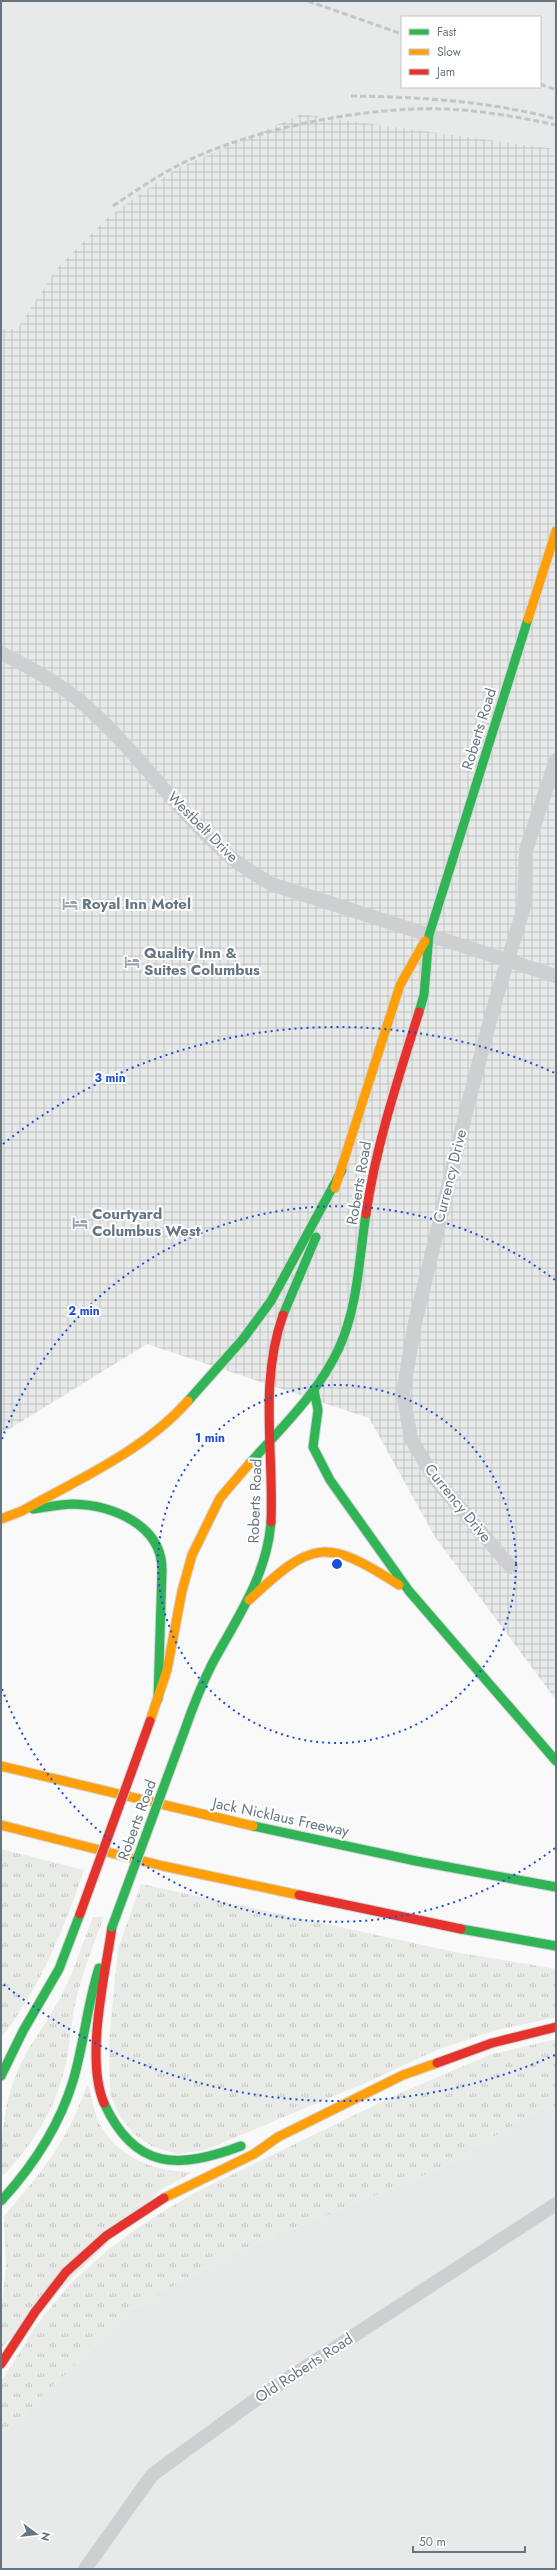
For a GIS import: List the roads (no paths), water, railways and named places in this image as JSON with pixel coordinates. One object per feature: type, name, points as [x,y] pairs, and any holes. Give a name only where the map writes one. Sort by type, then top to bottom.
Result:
[{"type":"main road","name":"Roberts Road","points":[[1,2201],[34,2163],[54,2130],[68,2097],[88,2008],[112,1927],[184,1732],[209,1672],[249,1600],[264,1564],[269,1539],[270,1440],[268,1380],[277,1329],[342,1170],[400,985],[429,935],[556,531]]},
{"type":"main road","name":"Roberts Road","points":[[1,2076],[23,2031],[59,1969],[158,1699],[171,1654],[186,1568],[194,1544],[220,1498],[314,1390],[339,1348],[351,1312],[371,1181],[394,1090],[424,995],[429,935]]},
{"type":"main road","points":[[1,1519],[22,1511],[144,1440],[174,1417],[243,1339],[271,1301],[342,1170]]},
{"type":"main road","points":[[314,1390],[318,1410],[313,1447],[330,1480],[366,1528],[408,1591],[556,1761]]},
{"type":"main road","points":[[22,1511],[70,1504],[96,1506],[120,1513],[140,1525],[153,1539],[161,1556],[162,1602],[158,1699]]},
{"type":"main road","points":[[249,1600],[280,1571],[303,1555],[320,1549],[342,1552],[364,1561],[408,1591]]},
{"type":"main road","name":"Jack Nicklaus Freeway","points":[[1,1766],[186,1811],[479,1874],[556,1887]]},
{"type":"main road","points":[[1,1825],[163,1866],[461,1929],[556,1946]]},
{"type":"main road","points":[[112,1927],[98,2054],[101,2092],[109,2118],[127,2141],[145,2154],[158,2159],[189,2162],[252,2142],[278,2137]]},
{"type":"main road","points":[[1,2364],[35,2312],[62,2278],[106,2236],[163,2198],[254,2154],[278,2137],[403,2075],[492,2043],[556,2027]]},
{"type":"street","name":"Westbelt Drive","points":[[1,652],[28,666],[87,706],[115,734],[184,811],[233,860],[271,884],[556,976]]},
{"type":"street","name":"Currency Drive","points":[[511,1567],[434,1479],[411,1439],[403,1393],[415,1324],[464,1119],[524,907],[526,850],[556,760]]},
{"type":"street","name":"Old Roberts Road","points":[[86,2569],[152,2475],[162,2467],[258,2398],[556,2204]]},
{"type":"railway","points":[[308,1],[401,34]]},
{"type":"railway","points":[[541,84],[556,90]]},
{"type":"railway","points":[[351,96],[403,97],[455,101],[506,108],[556,119]]},
{"type":"railway","points":[[113,206],[160,175],[205,153],[236,141],[270,131],[342,116],[411,109],[442,109],[499,114],[556,125]]},
{"type":"place","name":"Royal Inn Motel","points":[[70,904]]},
{"type":"place","name":"Quality Inn & Suites Columbus","points":[[132,962]]},
{"type":"place","name":"Courtyard Columbus West","points":[[80,1223]]}]
